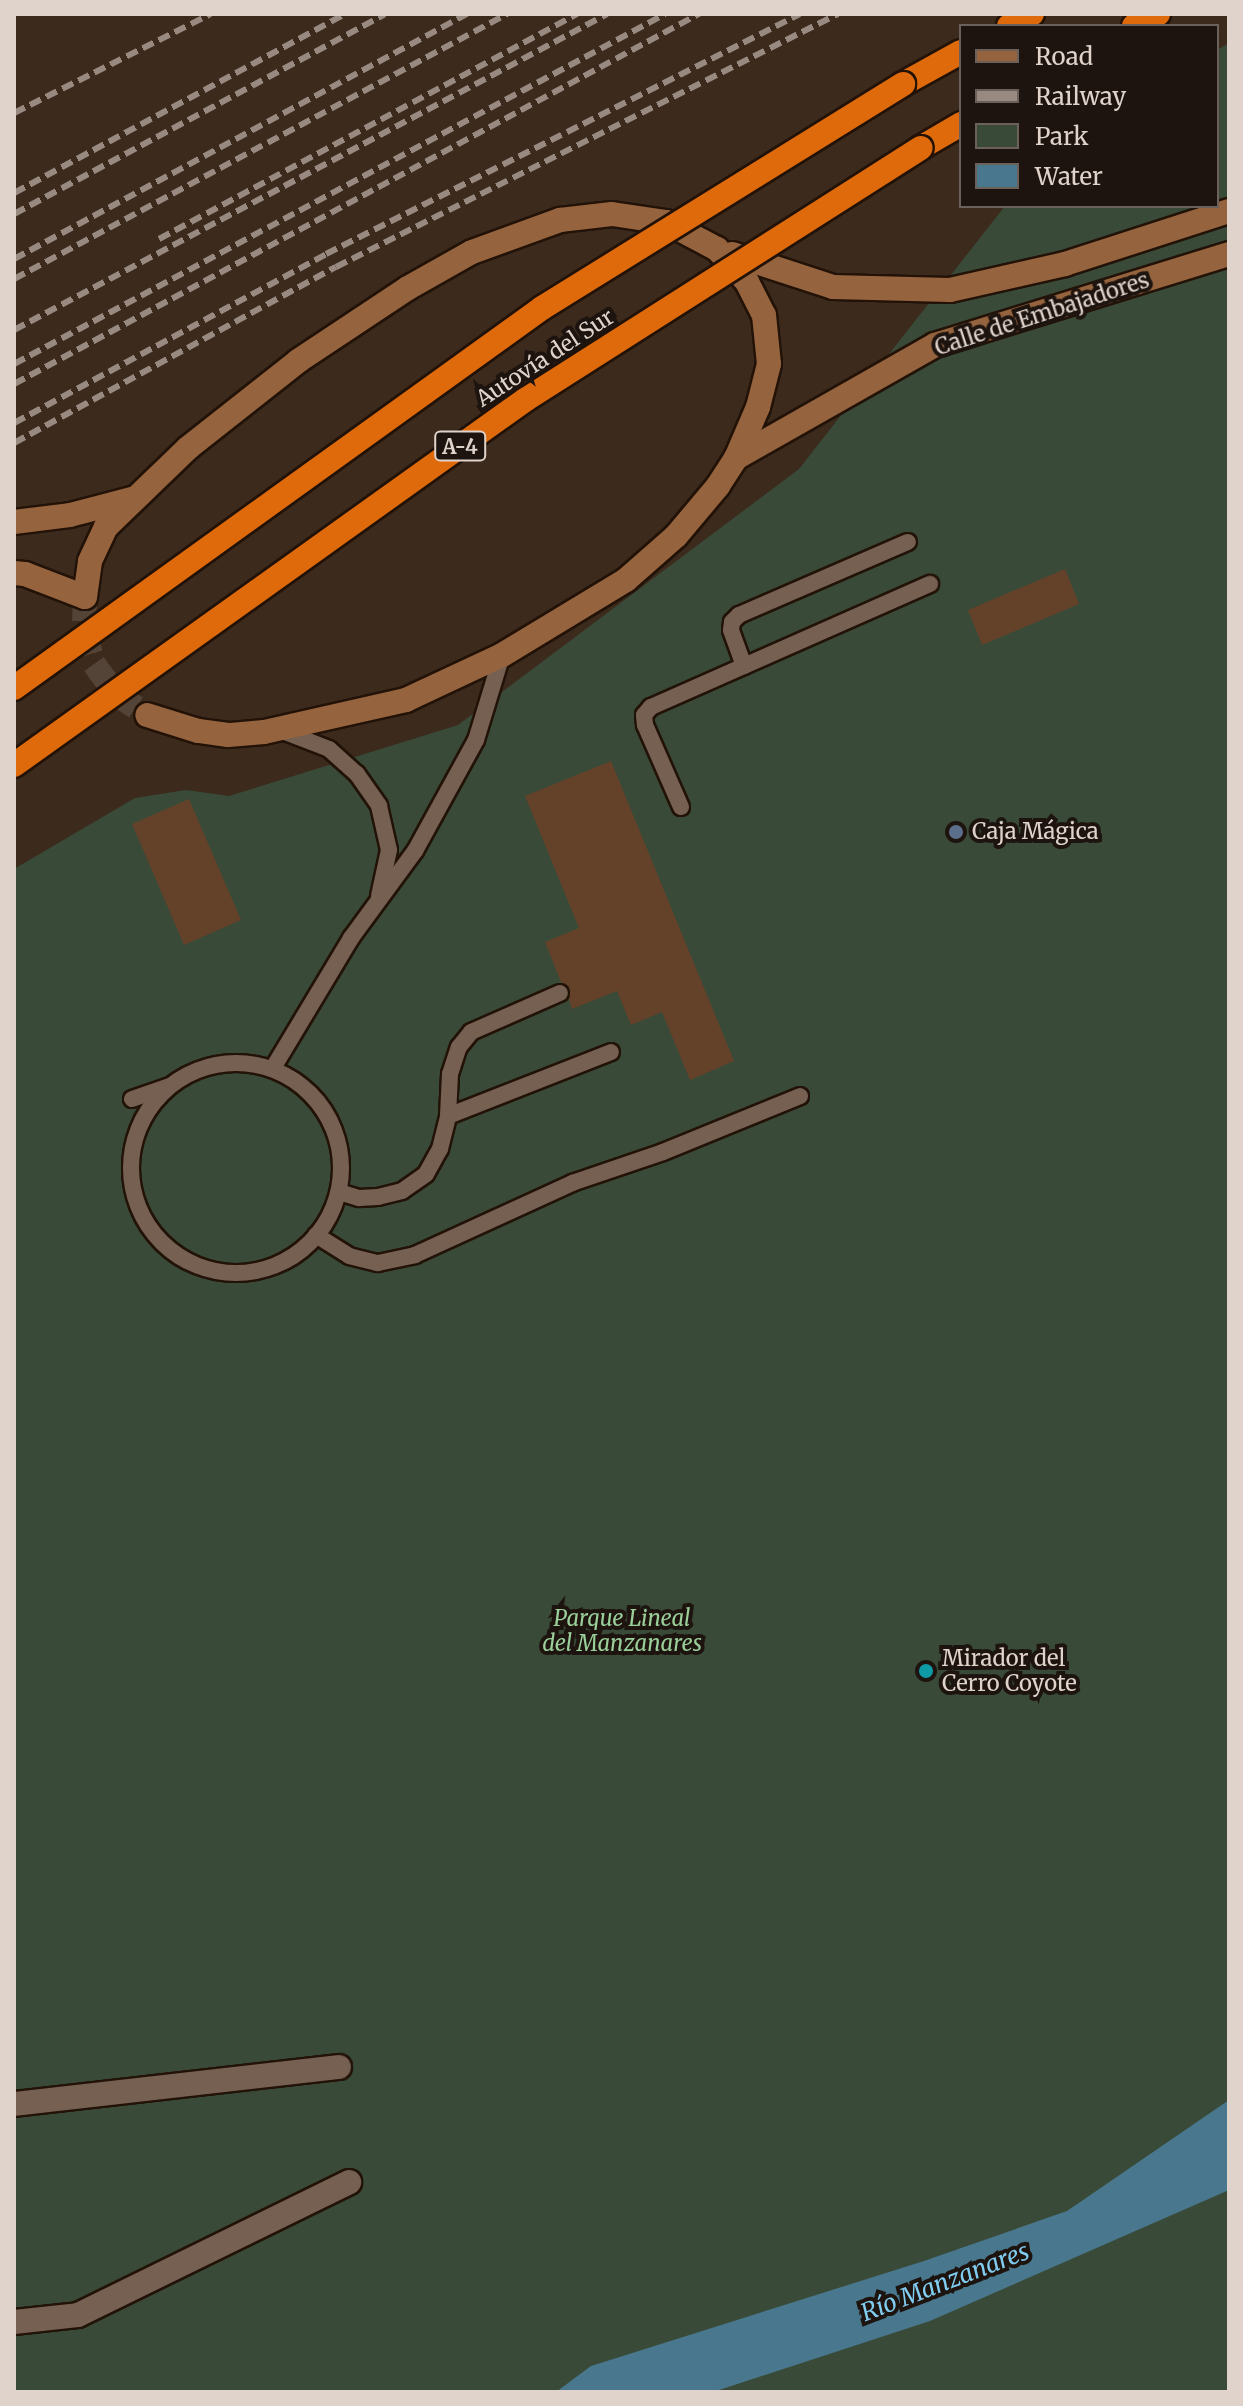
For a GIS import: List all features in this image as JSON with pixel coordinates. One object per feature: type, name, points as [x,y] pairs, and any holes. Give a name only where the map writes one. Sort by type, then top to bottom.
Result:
[{"type":"highway","points":[[1013,24],[1032,14]]},
{"type":"highway","points":[[1138,24],[1158,14]]},
{"type":"highway","name":"Autovía del Sur","points":[[14,688],[542,308],[903,84],[959,53]]},
{"type":"highway","name":"Autovía del Sur","points":[[14,765],[525,400],[959,125]]},
{"type":"main road","name":"Calle de Embajadores","points":[[717,249],[833,287],[950,290],[1065,264],[1229,211]]},
{"type":"main road","points":[[14,573],[37,578],[85,597],[96,544],[106,527],[134,498],[222,420],[298,361],[408,288],[472,252],[560,220],[612,214],[666,222],[717,249],[757,298],[764,315],[769,364],[758,407],[736,458],[698,512],[652,559],[599,598],[502,655],[406,700],[279,729],[228,735],[198,731],[147,715]]},
{"type":"main road","name":"Calle de Embajadores","points":[[736,458],[935,345],[1229,254]]},
{"type":"main road","points":[[14,522],[70,515],[134,498]]},
{"type":"street","points":[[14,2104],[339,2067]]},
{"type":"street","points":[[14,2322],[78,2315],[349,2182]]},
{"type":"lane","points":[[744,666],[731,630],[732,622],[739,615],[908,542]]},
{"type":"lane","points":[[681,807],[644,715],[651,707],[930,584]]},
{"type":"lane","points":[[273,1068],[351,938],[415,851],[476,740],[502,655]]},
{"type":"lane","points":[[279,729],[329,749],[357,774],[379,806],[389,850],[378,901]]},
{"type":"lane","points":[[339,1192],[359,1198],[378,1197],[402,1191],[426,1174],[440,1149],[448,1116],[450,1074],[459,1047],[471,1032],[560,993]]},
{"type":"lane","points":[[448,1116],[611,1052]]},
{"type":"lane","points":[[132,1099],[170,1085],[202,1068],[237,1062],[273,1068],[304,1086],[327,1113],[340,1147],[339,1192],[330,1217],[316,1235],[287,1260],[264,1270],[228,1273],[193,1264],[164,1244],[142,1215],[131,1166],[135,1140],[148,1110],[170,1085]]},
{"type":"lane","points":[[316,1235],[349,1256],[378,1263],[415,1255],[572,1183],[663,1152],[800,1096]]},
{"type":"green space","name":"Parque Lineal del Manzanares","points":[[1229,43],[1229,2392],[14,2392],[14,869],[135,798],[186,790],[229,796],[458,725],[799,469],[1003,208],[1219,208],[1219,49]]},
{"type":"water","name":"Río Manzanares","points":[[1229,2100],[1229,2190],[930,2321],[713,2392],[556,2392],[591,2366],[924,2261],[1067,2211]]},
{"type":"building","points":[[1065,569],[1079,604],[982,645],[968,610]]},
{"type":"building","points":[[611,761],[734,1061],[690,1080],[662,1012],[631,1025],[617,991],[572,1009],[570,989],[561,982],[545,942],[579,928],[525,796]]},
{"type":"building","points":[[189,799],[241,920],[184,945],[132,824]]},
{"type":"tunnel","points":[[85,597],[84,631],[94,664],[116,694],[147,715]]},
{"type":"railway","points":[[14,113],[211,14]]},
{"type":"railway","points":[[14,193],[345,14]]},
{"type":"railway","points":[[14,214],[385,14]]},
{"type":"railway","points":[[14,259],[467,14]]},
{"type":"railway","points":[[14,279],[507,14]]},
{"type":"railway","points":[[159,239],[577,14]]},
{"type":"railway","points":[[14,330],[607,14]]},
{"type":"railway","points":[[14,364],[665,14]]},
{"type":"railway","points":[[14,384],[699,14]]},
{"type":"railway","points":[[14,423],[326,254],[800,14]]},
{"type":"railway","points":[[14,443],[336,267],[838,14]]},
{"type":"place","name":"Caja Mágica","points":[[956,832]]},
{"type":"place","name":"Mirador del Cerro Coyote","points":[[926,1671]]}]
